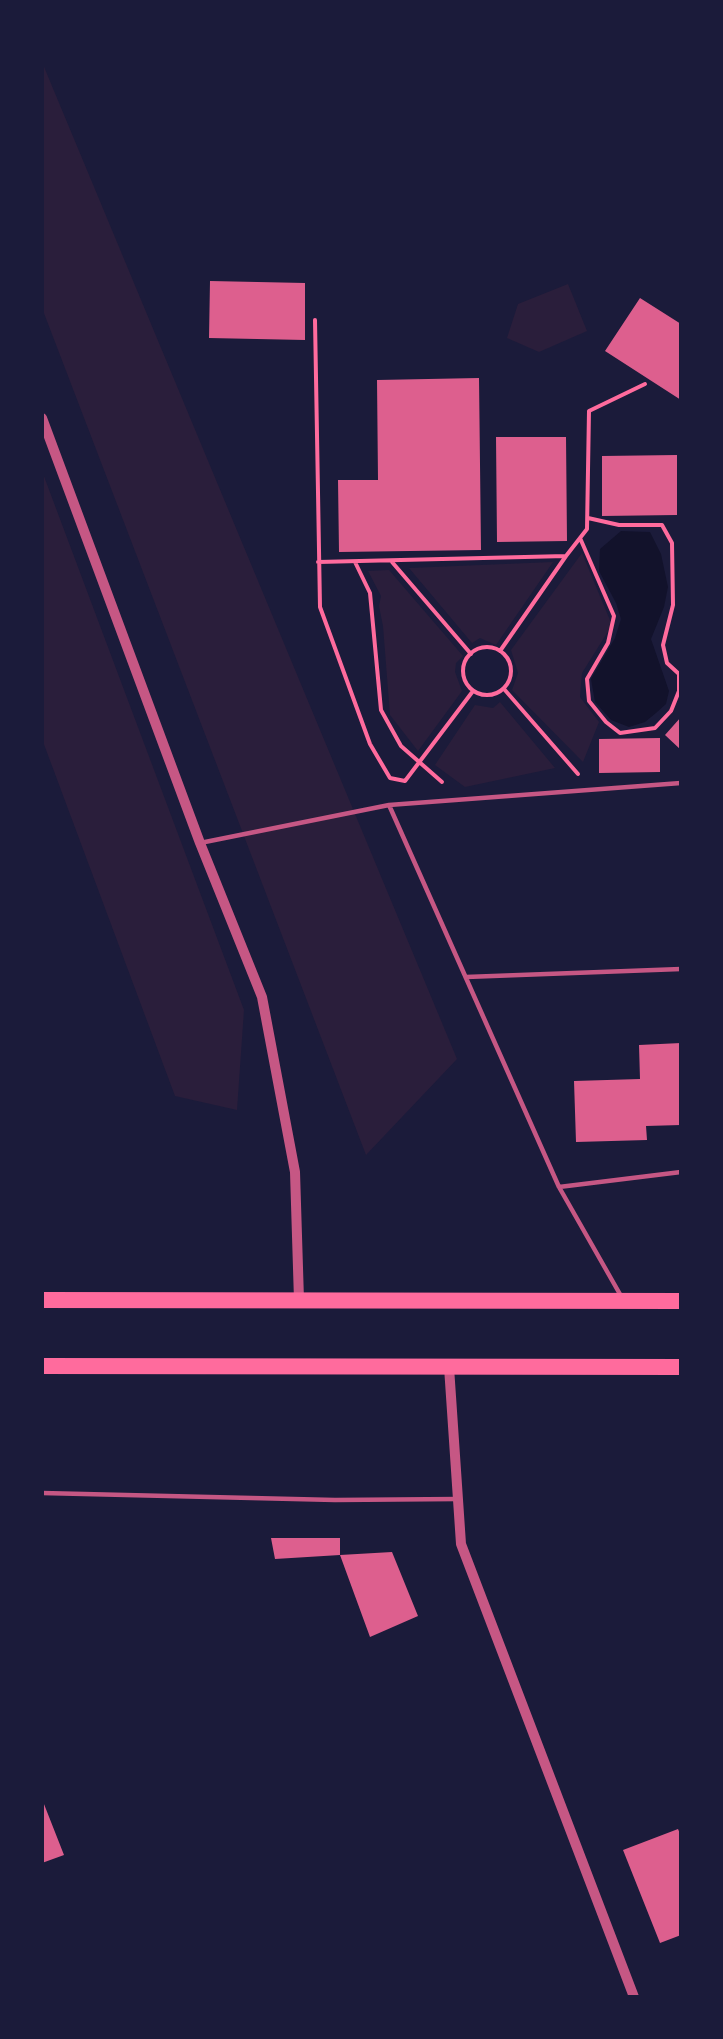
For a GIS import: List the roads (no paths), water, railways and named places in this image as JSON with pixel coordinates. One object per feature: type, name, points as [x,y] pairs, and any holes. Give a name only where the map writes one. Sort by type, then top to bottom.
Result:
[{"type":"highway","points":[[42,1300],[681,1301]]},
{"type":"highway","points":[[42,1366],[681,1367]]},
{"type":"street","points":[[42,418],[200,843],[262,997],[295,1172],[299,1300]]},
{"type":"street","points":[[449,1367],[461,1544],[634,1997]]},
{"type":"lane","points":[[200,843],[389,806],[681,783]]},
{"type":"lane","points":[[389,806],[559,1187],[624,1301]]},
{"type":"lane","points":[[466,977],[681,969]]},
{"type":"lane","points":[[559,1187],[681,1172]]},
{"type":"lane","points":[[42,1493],[335,1500],[458,1499]]}]
